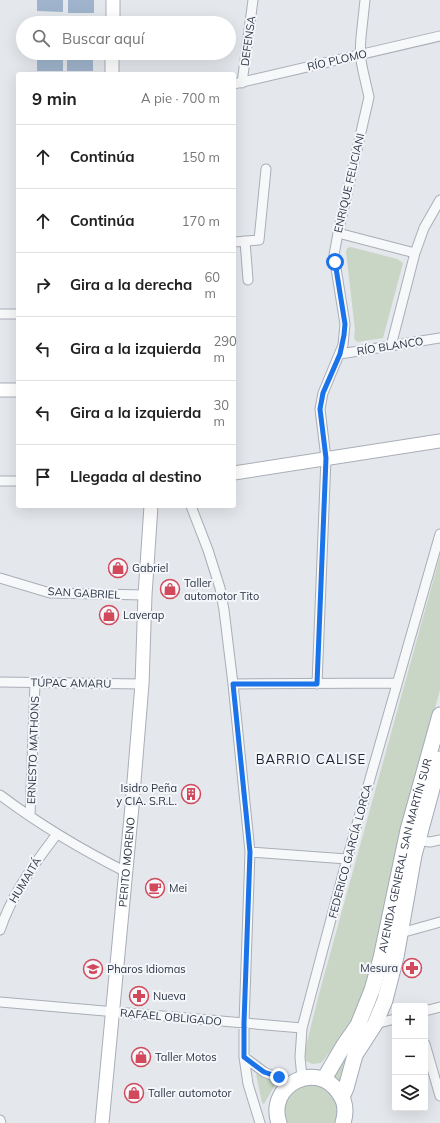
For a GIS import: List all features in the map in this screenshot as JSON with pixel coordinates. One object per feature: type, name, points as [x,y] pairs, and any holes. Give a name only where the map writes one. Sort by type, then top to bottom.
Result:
[{"type":"main road","points":[[112,16],[113,0]]},
{"type":"main road","points":[[112,60],[112,72]]},
{"type":"main road","points":[[0,390],[16,390]]},
{"type":"main road","points":[[236,473],[440,441]]},
{"type":"main road","name":"PERITO MORENO","points":[[102,1123],[142,684],[145,595],[151,508]]},
{"type":"main road","name":"AVENIDA GENERAL SAN MARTÍN SUR","points":[[324,1079],[362,1017],[372,990],[436,756],[440,715]]},
{"type":"main road","name":"AVENIDA GENERAL SAN MARTÍN SUR","points":[[342,1097],[355,1055],[375,1024],[385,1000],[391,979],[400,933],[412,840]]},
{"type":"main road","points":[[271,1123],[280,1096],[285,1089],[296,1081],[313,1077],[324,1079],[336,1088],[342,1097],[345,1107],[344,1121]]},
{"type":"main road","points":[[277,1105],[279,1123]]},
{"type":"street","name":"DEFENSA","points":[[238,83],[254,0]]},
{"type":"street","name":"ENRIQUE FELICIANI","points":[[317,684],[326,458],[320,409],[323,393],[340,354],[344,335],[345,324],[334,255],[369,96],[362,71],[360,55],[365,0]]},
{"type":"street","name":"RÍO PLOMO","points":[[238,83],[440,36]]},
{"type":"street","points":[[236,242],[259,240],[266,168]]},
{"type":"street","points":[[391,346],[415,252],[424,228],[440,200]]},
{"type":"street","points":[[338,233],[415,252]]},
{"type":"street","points":[[245,241],[248,280]]},
{"type":"street","points":[[0,314],[16,314]]},
{"type":"street","name":"RÍO BLANCO","points":[[340,354],[440,338]]},
{"type":"street","points":[[0,481],[16,481]]},
{"type":"street","points":[[192,508],[208,550],[220,588],[233,684],[250,852],[244,1057],[248,1084],[260,1123]]},
{"type":"street","name":"FEDERICO GARCÍA LORCA","points":[[296,1081],[300,1057],[302,1028],[396,683],[440,534]]},
{"type":"street","name":"SAN GABRIEL","points":[[0,578],[50,593],[145,595]]},
{"type":"street","name":"TÚPAC AMARU","points":[[0,682],[142,684]]},
{"type":"street","name":"ERNESTO MATHONS","points":[[30,816],[35,683]]},
{"type":"street","points":[[233,684],[396,683]]},
{"type":"street","points":[[0,795],[57,834],[126,872]]},
{"type":"street","name":"HUMAITÁ","points":[[0,930],[9,908],[30,870],[57,834]]},
{"type":"street","points":[[412,840],[430,842],[440,840]]},
{"type":"street","points":[[250,852],[347,859]]},
{"type":"street","points":[[386,936],[440,922]]},
{"type":"street","name":"RAFAEL OBLIGADO","points":[[0,1002],[302,1028]]},
{"type":"street","points":[[428,1010],[440,1007]]},
{"type":"street","points":[[375,1024],[392,1020]]},
{"type":"street","points":[[428,1054],[440,1096]]},
{"type":"street","points":[[244,1057],[264,1072],[296,1081]]},
{"type":"green space","points":[[351,247],[397,259],[403,263],[383,338],[357,342],[354,338],[355,330],[346,252],[347,248]]},
{"type":"green space","points":[[440,556],[440,690],[400,836],[382,932],[361,1002],[347,1031],[321,1063],[312,1064],[306,1061],[305,1050],[319,994]]},
{"type":"green space","points":[[388,954],[380,991],[374,1010],[342,1084],[327,1075]]},
{"type":"green space","points":[[256,1074],[276,1083],[264,1104],[262,1103]]},
{"type":"green space","points":[[306,1084],[320,1085],[332,1094],[339,1109],[336,1123],[286,1123],[284,1105],[290,1093],[298,1087]]},
{"type":"water","points":[[37,0],[63,0],[63,12],[37,11]]},
{"type":"water","points":[[68,0],[94,0],[94,13],[68,13]]},
{"type":"water","points":[[37,60],[63,60],[63,71],[37,71]]},
{"type":"water","points":[[67,60],[93,60],[93,71],[67,71]]},
{"type":"place","name":"Gabriel","points":[[118,568]]},
{"type":"place","name":"Taller automotor Tito","points":[[170,589]]},
{"type":"place","name":"Laverap","points":[[109,615]]},
{"type":"place","name":"Isidro Peña y CIA. S.R.L.","points":[[191,794]]},
{"type":"place","name":"Mei","points":[[155,888]]},
{"type":"place","name":"Mesura","points":[[412,968]]},
{"type":"place","name":"Pharos Idiomas","points":[[93,969]]},
{"type":"place","name":"Nueva","points":[[139,996]]},
{"type":"place","name":"Taller Motos","points":[[141,1057]]},
{"type":"place","name":"Taller automotor","points":[[134,1093]]},
{"type":"district","name":"BARRIO CALISE","points":[[311,759]]},
{"type":"route","points":[[279,1077],[264,1072],[244,1057],[250,852],[233,684],[317,684],[326,458],[320,409],[323,393],[343,345],[345,324],[335,262]]}]
